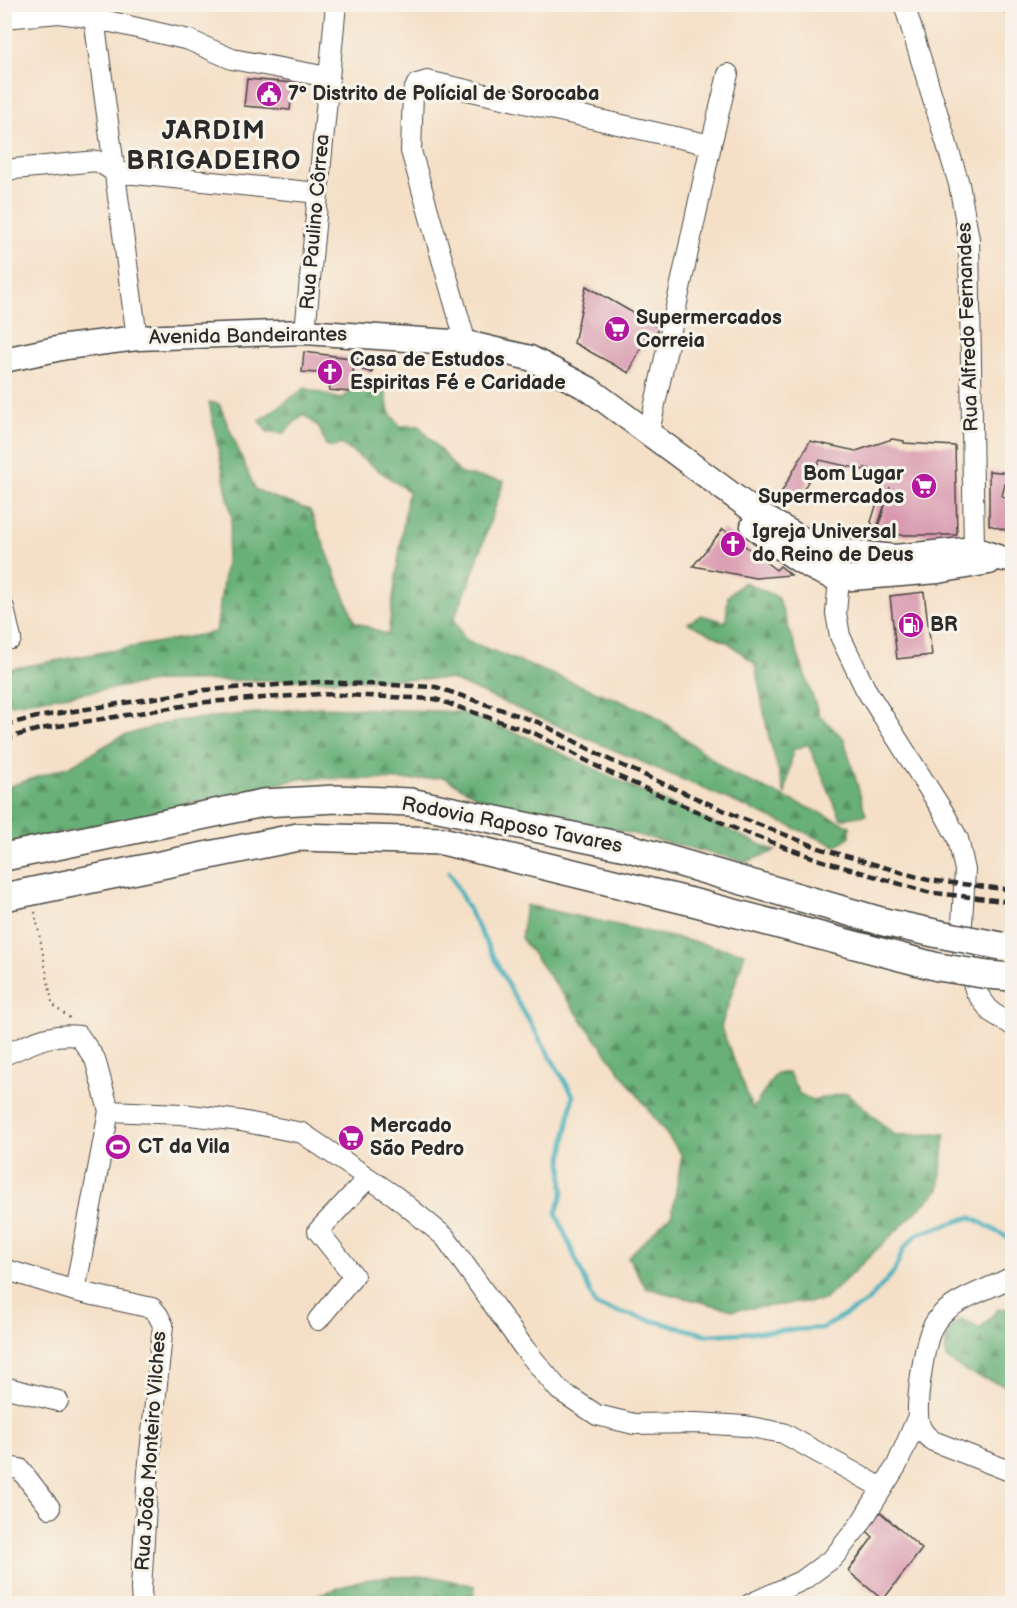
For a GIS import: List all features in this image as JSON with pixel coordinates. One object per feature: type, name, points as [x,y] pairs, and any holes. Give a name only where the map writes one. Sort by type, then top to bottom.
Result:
[{"type":"highway","name":"Rodovia Raposo Tavares","points":[[4,857],[263,802],[336,799],[410,802],[626,847],[884,922],[1007,946]]},
{"type":"highway","name":"Rodovia Raposo Tavares","points":[[4,897],[298,837],[442,841],[696,903],[938,967],[1000,976]]},
{"type":"main road","name":"Avenida Bandeirantes","points":[[4,360],[66,347],[137,338],[304,332],[466,343],[530,358],[589,389],[758,514],[812,544],[836,551],[895,557],[974,549],[1008,559]]},
{"type":"main road","name":"Avenida Bandeirantes","points":[[649,432],[724,504],[791,555],[824,574],[839,579],[939,571],[1008,559]]},
{"type":"street","name":"Rua Paulino Côrrea","points":[[304,332],[336,4]]},
{"type":"street","name":"Rua Alfredo Fernandes","points":[[904,4],[959,184],[969,239],[974,549]]},
{"type":"street","points":[[4,18],[59,13],[94,18],[189,40],[232,59],[328,77]]},
{"type":"street","points":[[94,18],[137,338]]},
{"type":"street","points":[[649,432],[728,74]]},
{"type":"street","points":[[466,343],[411,151],[413,93],[417,84],[427,81],[711,145]]},
{"type":"street","points":[[4,170],[97,161],[115,172],[318,193]]},
{"type":"street","points":[[836,551],[839,579],[836,613],[844,647],[865,688],[958,839],[965,870],[961,941],[967,966],[976,992],[991,1012],[1012,1025]]},
{"type":"street","points":[[4,608],[11,639]]},
{"type":"street","points":[[4,1055],[46,1037],[67,1034],[84,1042],[95,1059],[109,1111],[75,1291]]},
{"type":"street","points":[[109,1111],[181,1114],[241,1121],[302,1133],[395,1196],[444,1237],[524,1348],[559,1390],[597,1414],[634,1424],[745,1426],[783,1433],[882,1488]]},
{"type":"street","points":[[318,1320],[354,1276],[318,1231],[368,1178]]},
{"type":"street","name":"Rua João Monteiro Vilches","points":[[4,1269],[75,1291],[152,1308],[163,1325],[148,1472],[142,1604]]},
{"type":"street","points":[[750,1604],[803,1580],[833,1558],[860,1524],[897,1465],[918,1416],[926,1349],[932,1328],[938,1319],[966,1298],[1012,1277]]},
{"type":"street","points":[[4,1387],[58,1401]]},
{"type":"street","points":[[918,1416],[921,1429],[933,1441],[1012,1472]]},
{"type":"street","points":[[897,1465],[933,1441]]},
{"type":"street","points":[[4,1467],[20,1469],[50,1508]]},
{"type":"path","points":[[34,908],[52,1002],[78,1026],[84,1042]]},
{"type":"green space","points":[[383,379],[389,412],[400,426],[419,426],[461,474],[504,481],[471,578],[454,619],[465,640],[651,713],[732,774],[850,826],[850,836],[836,846],[450,679],[161,681],[5,705],[5,670],[216,632],[232,518],[209,402],[219,404],[255,489],[310,510],[355,622],[388,635],[408,491],[341,444],[334,447],[326,445],[319,427],[303,414],[284,433],[267,432],[259,421],[305,388],[340,399],[351,392],[356,380]]},
{"type":"green space","points":[[744,582],[778,597],[819,715],[844,739],[866,815],[841,819],[808,744],[793,750],[785,794],[769,738],[755,664],[729,643],[688,623],[701,615],[726,622],[728,596]]},
{"type":"green space","points":[[320,707],[460,712],[527,737],[775,851],[746,862],[597,825],[491,805],[444,777],[412,780],[304,778],[5,846],[4,788],[70,766],[120,737],[173,721]]},
{"type":"green space","points":[[526,905],[745,953],[721,1027],[753,1109],[776,1073],[789,1073],[800,1095],[813,1100],[847,1093],[895,1135],[945,1134],[939,1190],[824,1300],[733,1310],[646,1288],[628,1257],[672,1214],[682,1155],[521,938]]},
{"type":"green space","points":[[1012,1308],[1012,1387],[970,1373],[946,1358],[945,1346],[949,1331],[962,1319],[980,1329],[998,1309]]},
{"type":"green space","points":[[430,1576],[475,1586],[473,1603],[302,1603],[358,1581],[387,1577]]},
{"type":"building","name":"7º Distrito de Polícial de Sorocaba","points":[[247,79],[293,83],[290,110],[244,106]]},
{"type":"building","name":"Supermercados Correia","points":[[586,286],[658,327],[656,337],[648,332],[629,373],[574,343]]},
{"type":"building","name":"Casa de Estudos Espiritas Fé e Caridade","points":[[304,352],[374,361],[372,373],[354,367],[349,392],[329,390],[334,374],[302,372]]},
{"type":"building","name":"Bom Lugar Supermercados","points":[[892,439],[904,441],[904,443],[955,446],[957,535],[880,535],[879,527],[890,487],[878,526],[878,534],[871,522],[886,474],[865,468],[864,470],[820,460],[796,503],[780,495],[810,441],[856,451]]},
{"type":"building","points":[[989,471],[1008,473],[1002,496],[1012,500],[1012,528],[1008,531],[989,525]]},
{"type":"building","points":[[723,529],[776,570],[780,566],[791,575],[755,578],[693,566]]},
{"type":"building","name":"BR","points":[[924,592],[932,655],[897,659],[890,596]]},
{"type":"building","points":[[880,1512],[922,1549],[883,1600],[848,1571],[873,1537],[866,1530]]},
{"type":"waterway","points":[[449,872],[513,994],[573,1095],[562,1160],[563,1193],[556,1213],[596,1306],[708,1335],[823,1328],[867,1302],[894,1272],[904,1248],[918,1234],[971,1217],[1012,1240]]},
{"type":"railway","points":[[4,725],[37,717],[205,690],[319,682],[436,687],[540,723],[610,760],[739,817],[822,849],[928,880],[1012,890]]},
{"type":"railway","points":[[4,739],[40,729],[207,702],[320,694],[435,699],[536,734],[606,771],[736,829],[820,860],[927,892],[1012,902]]},
{"type":"place","name":"7º Distrito de Polícial de Sorocaba","points":[[269,94]]},
{"type":"place","name":"Supermercados Correia","points":[[617,329]]},
{"type":"place","name":"Casa de Estudos Espiritas Fé e Caridade","points":[[330,372]]},
{"type":"place","name":"Bom Lugar Supermercados","points":[[924,486]]},
{"type":"place","name":"Igreja Universal do Reino de Deus","points":[[733,544]]},
{"type":"place","name":"BR","points":[[911,625]]},
{"type":"place","name":"Mercado São Pedro","points":[[351,1138]]},
{"type":"place","name":"CT da Vila","points":[[118,1147]]},
{"type":"district","name":"JARDIM BRIGADEIRO","points":[[214,146]]}]
